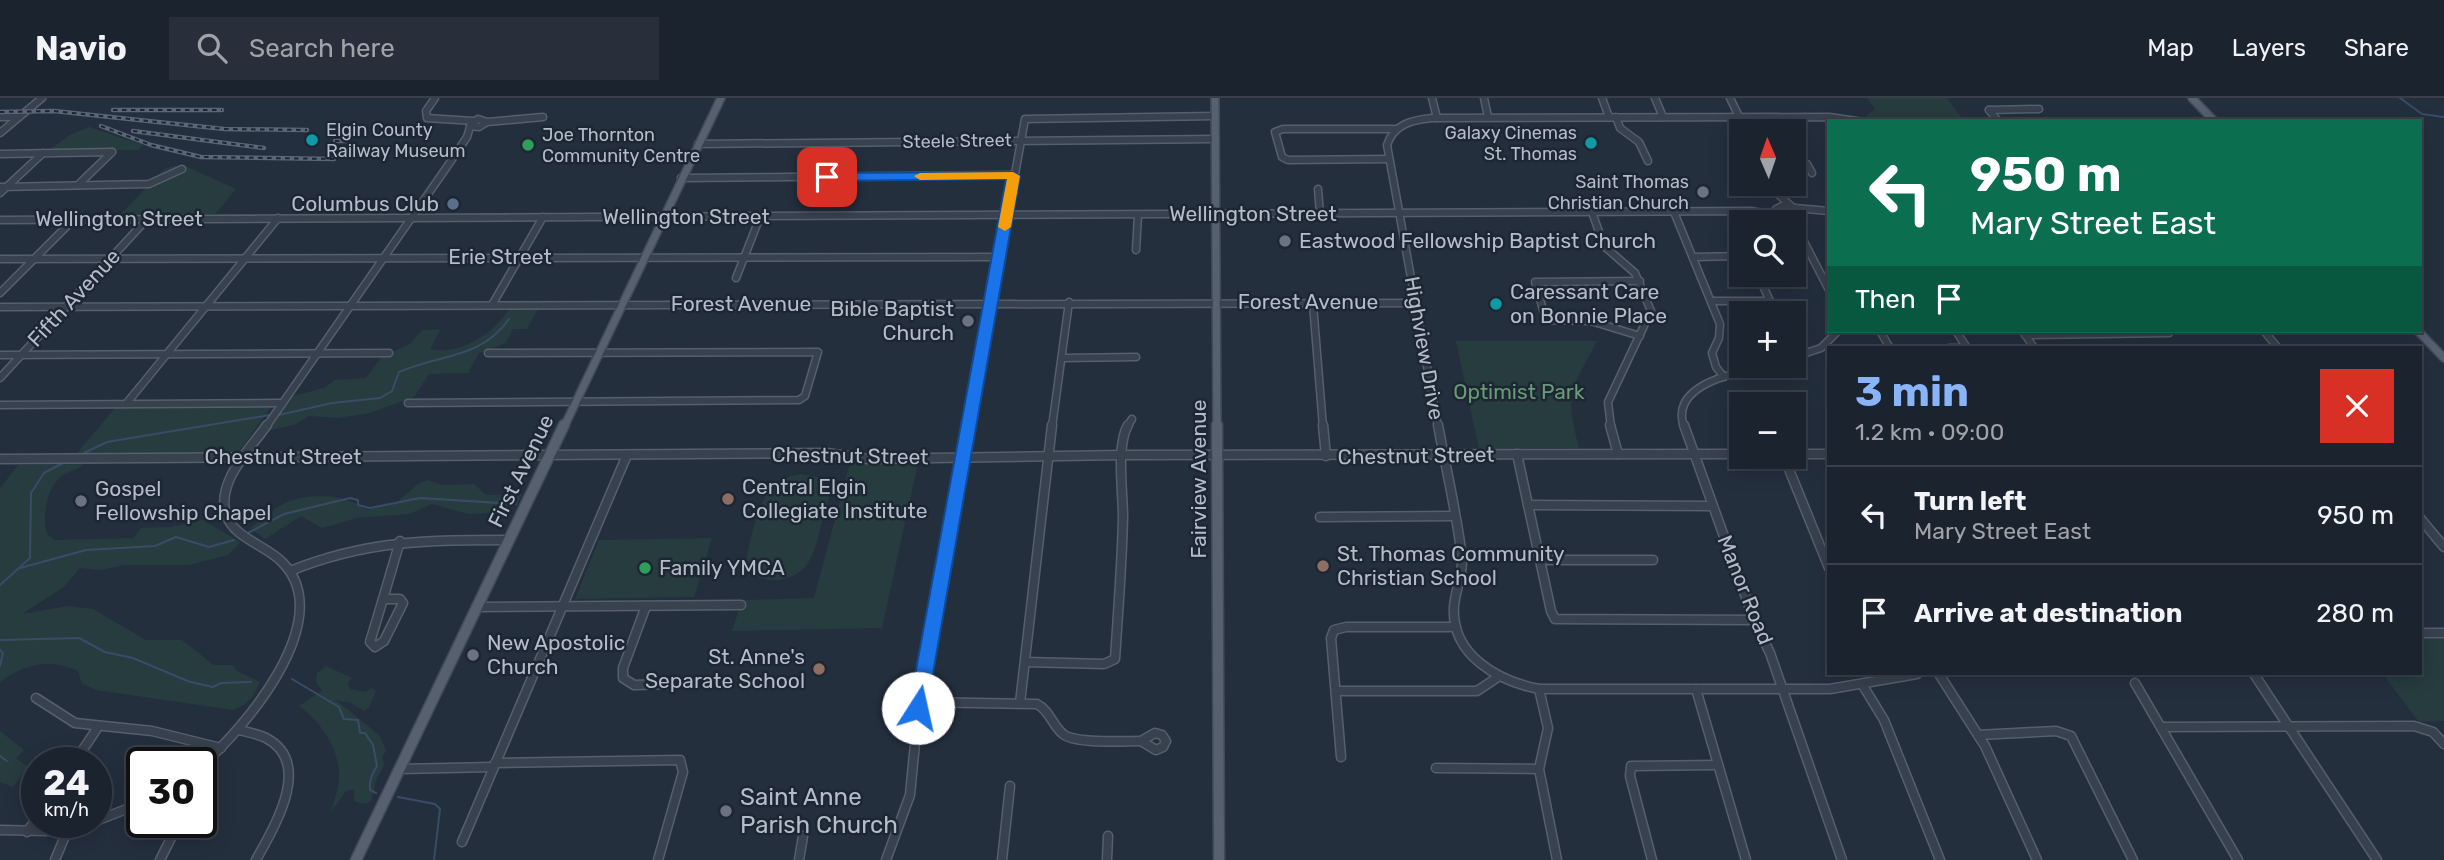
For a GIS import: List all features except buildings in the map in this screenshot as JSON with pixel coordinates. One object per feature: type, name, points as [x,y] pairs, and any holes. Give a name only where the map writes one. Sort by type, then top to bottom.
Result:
[{"type":"main road","name":"First Avenue","points":[[356,860],[721,98]]},
{"type":"main road","name":"Fairview Avenue","points":[[1215,98],[1219,860]]},
{"type":"main road","points":[[2192,98],[2212,119]]},
{"type":"main road","points":[[2420,333],[2444,358]]},
{"type":"street","points":[[0,133],[42,98]]},
{"type":"street","points":[[435,98],[426,111],[427,118],[459,120],[479,127]]},
{"type":"street","points":[[1432,98],[1437,118]]},
{"type":"street","points":[[1484,98],[1488,117]]},
{"type":"street","points":[[1602,98],[1620,128],[1639,142],[1648,161]]},
{"type":"street","points":[[1655,98],[1663,117]]},
{"type":"street","points":[[1730,98],[1739,117]]},
{"type":"street","points":[[1996,119],[1989,110],[2039,109]]},
{"type":"street","points":[[886,860],[909,794],[919,702],[1025,119],[1215,116]]},
{"type":"street","points":[[0,117],[20,117]]},
{"type":"street","points":[[217,752],[239,730],[285,657],[295,633],[299,600],[290,571],[276,557],[235,530],[223,503],[225,487],[279,403],[467,137],[487,122],[543,117]]},
{"type":"street","points":[[1390,159],[1288,160],[1282,158],[1275,132],[1283,129],[1395,129],[1414,120],[1437,118],[1843,119]]},
{"type":"street","points":[[471,124],[484,119],[487,122]]},
{"type":"street","points":[[467,137],[471,124]]},
{"type":"street","name":"Highview Drive","points":[[1395,129],[1388,141],[1390,159],[1462,564],[1454,604],[1455,627]]},
{"type":"street","name":"Steele Street","points":[[698,144],[1215,139]]},
{"type":"street","points":[[0,154],[112,152],[78,185]]},
{"type":"street","points":[[0,193],[43,153]]},
{"type":"street","points":[[1806,164],[1812,173]]},
{"type":"street","points":[[4,187],[149,184],[182,169]]},
{"type":"street","points":[[681,178],[1013,176]]},
{"type":"street","points":[[1318,189],[1320,214]]},
{"type":"street","points":[[1779,196],[1779,210]]},
{"type":"street","points":[[1780,196],[1795,210]]},
{"type":"street","points":[[1793,207],[1827,211]]},
{"type":"street","name":"Wellington Street","points":[[1758,210],[1793,207]]},
{"type":"street","name":"Wellington Street","points":[[0,220],[1729,211]]},
{"type":"street","points":[[1806,215],[1827,211]]},
{"type":"street","points":[[1592,212],[1604,246],[1640,281],[1651,311],[1608,402],[1608,417],[1618,454]]},
{"type":"street","points":[[1674,212],[1721,328],[1711,357],[1724,377]]},
{"type":"street","points":[[1136,250],[1138,215]]},
{"type":"street","points":[[492,305],[543,217]]},
{"type":"street","points":[[736,278],[760,217]]},
{"type":"street","name":"Fifth Avenue","points":[[0,378],[148,218]]},
{"type":"street","points":[[126,404],[278,218]]},
{"type":"street","points":[[0,293],[74,219]]},
{"type":"street","points":[[1806,248],[1827,287]]},
{"type":"street","name":"Erie Street","points":[[0,259],[999,257]]},
{"type":"street","points":[[1693,257],[1729,257]]},
{"type":"street","points":[[1640,281],[1535,282],[1546,320],[1591,321],[1640,336]]},
{"type":"street","points":[[1711,301],[1770,301],[1764,287]]},
{"type":"street","name":"Forest Avenue","points":[[0,307],[1215,301],[1415,303]]},
{"type":"street","points":[[1020,703],[1048,456],[1069,302]]},
{"type":"street","points":[[1312,303],[1326,457]]},
{"type":"street","points":[[1806,353],[1822,347],[1836,333]]},
{"type":"street","points":[[408,403],[803,399],[818,352],[488,353]]},
{"type":"street","points":[[0,355],[389,353]]},
{"type":"street","points":[[1063,358],[1136,357]]},
{"type":"street","name":"Manor Road","points":[[1729,376],[1701,386],[1691,394],[1684,406],[1684,428],[1754,620],[1783,689],[1842,860]]},
{"type":"street","points":[[0,405],[279,403]]},
{"type":"street","points":[[1026,662],[1104,664],[1115,659],[1123,517],[1122,455],[1125,430],[1132,419]]},
{"type":"street","name":"Chestnut Street","points":[[0,459],[827,453],[868,459],[1122,455],[1326,457],[1729,454]]},
{"type":"street","points":[[1517,454],[1551,611],[1555,619],[1754,620]]},
{"type":"street","points":[[1806,454],[1827,454]]},
{"type":"street","points":[[462,842],[627,455]]},
{"type":"street","points":[[1789,469],[1827,563]]},
{"type":"street","points":[[1528,505],[1712,506]]},
{"type":"street","points":[[1320,517],[1454,516]]},
{"type":"street","points":[[2422,520],[2444,547]]},
{"type":"street","points":[[290,571],[346,549],[400,541],[509,540]]},
{"type":"street","points":[[382,599],[400,599],[403,603],[384,641],[374,647],[370,642],[382,599],[400,541]]},
{"type":"street","points":[[1540,560],[1653,561]]},
{"type":"street","points":[[479,607],[741,605]]},
{"type":"street","points":[[646,606],[623,668],[622,678],[634,685],[670,684]]},
{"type":"street","points":[[1341,757],[1331,638],[1334,630],[1346,627],[1455,627],[1468,651],[1498,677],[1539,689],[1830,689],[1912,675]]},
{"type":"street","points":[[2422,633],[2444,633]]},
{"type":"street","points":[[1940,675],[1978,734],[2037,860]]},
{"type":"street","points":[[2255,675],[2377,860]]},
{"type":"street","points":[[1336,691],[1477,691],[1483,690],[1498,677]]},
{"type":"street","points":[[2136,683],[2238,860]]},
{"type":"street","points":[[1862,684],[1884,720],[1940,860]]},
{"type":"street","points":[[1539,689],[1548,728],[1538,769],[1557,860]]},
{"type":"street","points":[[1696,689],[1746,860]]},
{"type":"street","points":[[36,698],[67,720],[98,727],[152,731],[221,748]]},
{"type":"street","points":[[919,702],[1020,703],[1042,706],[1061,734],[1070,739],[1141,741]]},
{"type":"street","points":[[2161,727],[2414,726],[2433,732],[2444,744]]},
{"type":"street","points":[[85,747],[98,727]]},
{"type":"street","points":[[239,730],[256,734],[275,744],[285,755],[290,772],[286,803],[256,860]]},
{"type":"street","points":[[1978,734],[2056,730],[2071,736],[2133,860]]},
{"type":"street","points":[[400,769],[678,760],[682,764],[682,776],[658,860]]},
{"type":"street","points":[[1653,860],[1630,776],[1631,766],[1718,765]]},
{"type":"street","points":[[1436,768],[1538,769]]},
{"type":"street","points":[[1002,860],[1010,786]]},
{"type":"street","points":[[0,830],[21,832]]},
{"type":"street","points":[[799,860],[803,836]]},
{"type":"street","points":[[1107,860],[1108,836]]},
{"type":"street","points":[[55,860],[64,838]]},
{"type":"street","points":[[160,860],[171,838]]},
{"type":"green space","points":[[1867,98],[1947,98],[1961,117],[1863,119],[1875,109]]},
{"type":"green space","points":[[89,127],[143,145],[138,150],[48,151],[70,135]]},
{"type":"green space","points":[[181,164],[236,189],[215,214],[120,215],[164,169]]},
{"type":"green space","points":[[538,309],[527,329],[513,329],[506,343],[479,353],[468,373],[429,374],[414,397],[370,413],[338,418],[309,416],[294,425],[266,431],[289,397],[324,388],[335,380],[366,378],[381,357],[410,344],[422,330],[441,329],[430,349],[452,349],[485,335],[508,310]]},
{"type":"green space","name":"Optimist Park","points":[[1456,341],[1597,341],[1576,382],[1571,402],[1579,448],[1479,449]]},
{"type":"green space","points":[[271,407],[238,453],[76,454],[115,408]]},
{"type":"green space","points":[[850,463],[918,463],[882,628],[732,631],[742,600],[814,598]]},
{"type":"green space","points":[[84,464],[57,480],[49,494],[45,511],[46,527],[47,534],[55,540],[133,538],[141,528],[171,527],[203,520],[240,542],[228,555],[189,565],[124,565],[100,570],[80,568],[64,587],[22,614],[68,606],[93,609],[146,640],[182,640],[214,665],[233,665],[237,671],[260,682],[253,696],[243,705],[233,710],[96,690],[82,684],[78,671],[48,664],[28,667],[0,682],[0,488],[18,465]]},
{"type":"green space","points":[[801,474],[820,478],[829,490],[817,543],[808,562],[794,575],[784,579],[761,578],[750,571],[747,562],[758,514],[771,487],[785,478]]},
{"type":"green space","points":[[427,480],[442,485],[474,484],[486,495],[522,494],[517,505],[500,509],[496,513],[468,514],[432,504],[409,514],[357,518],[322,528],[301,516],[265,539],[250,528],[277,507],[297,499],[328,496],[349,501],[367,510],[397,502]]},
{"type":"green space","name":"Family YMCA","points":[[712,538],[694,597],[575,599],[599,540]]},
{"type":"green space","points":[[2422,638],[2444,638],[2444,721],[2419,722],[2384,675],[2422,675]]},
{"type":"green space","points":[[326,666],[352,678],[348,683],[350,689],[366,692],[372,688],[376,691],[369,708],[364,711],[351,703],[336,700],[380,736],[386,751],[382,757],[384,766],[377,778],[370,802],[354,801],[354,789],[346,791],[331,812],[339,778],[336,754],[314,719],[299,706],[322,691],[316,682],[317,673]]},
{"type":"green space","points":[[0,731],[21,748],[21,753],[16,758],[21,762],[21,776],[13,787],[0,782]]},
{"type":"waterway","points":[[2400,98],[2422,114],[2444,117]]},
{"type":"waterway","points":[[279,415],[332,403],[380,398],[392,391],[399,372],[473,349],[486,342],[509,319]]},
{"type":"waterway","points":[[84,453],[107,442],[270,415]]},
{"type":"waterway","points":[[0,585],[30,558],[31,493],[44,473],[63,463]]},
{"type":"waterway","points":[[248,533],[284,514],[350,498],[358,500],[358,505],[370,508],[420,498],[516,504]]},
{"type":"waterway","points":[[20,568],[86,550],[155,546],[176,537],[209,547],[234,540]]},
{"type":"waterway","points":[[0,640],[79,638],[105,652],[133,658],[190,682],[213,687],[221,683],[251,682]]},
{"type":"waterway","points":[[0,650],[3,653],[0,666]]},
{"type":"waterway","points":[[292,679],[339,707],[344,719],[358,720],[360,733],[365,733],[373,745],[377,766],[371,777],[370,790],[376,793]]},
{"type":"waterway","points":[[0,756],[7,761]]},
{"type":"waterway","points":[[398,797],[435,804],[440,809],[434,860]]},
{"type":"railway","points":[[113,110],[222,110]]},
{"type":"railway","points":[[0,112],[54,111],[224,129],[307,130]]},
{"type":"railway","points":[[101,126],[151,145],[201,157],[334,159]]},
{"type":"railway","points":[[344,130],[358,130]]},
{"type":"railway","points":[[133,131],[264,148]]},
{"type":"railway","points":[[335,141],[348,141]]},
{"type":"slow traffic","points":[[920,176],[1013,176],[1005,227]]},
{"type":"place","name":"Elgin County Railway Museum","points":[[312,140]]},
{"type":"place","name":"Galaxy Cinemas St. Thomas","points":[[1591,143]]},
{"type":"place","name":"Joe Thornton Community Centre","points":[[528,145]]},
{"type":"place","name":"Saint Thomas Christian Church","points":[[1703,192]]},
{"type":"place","name":"Columbus Club","points":[[453,204]]},
{"type":"place","name":"Eastwood Fellowship Baptist Church","points":[[1285,241]]},
{"type":"place","name":"Caressant Care on Bonnie Place","points":[[1496,304]]},
{"type":"place","name":"Bible Baptist Church","points":[[968,321]]},
{"type":"place","name":"Central Elgin Collegiate Institute","points":[[728,499]]},
{"type":"place","name":"Gospel Fellowship Chapel","points":[[81,501]]},
{"type":"place","name":"St. Thomas Community Christian School","points":[[1323,566]]},
{"type":"place","name":"Family YMCA","points":[[645,568]]},
{"type":"place","name":"New Apostolic Church","points":[[473,655]]},
{"type":"place","name":"St. Anne's Separate School","points":[[819,669]]},
{"type":"place","name":"Saint Anne Parish Church","points":[[726,811]]},
{"type":"route","points":[[827,177],[1013,176],[918,708]]}]
